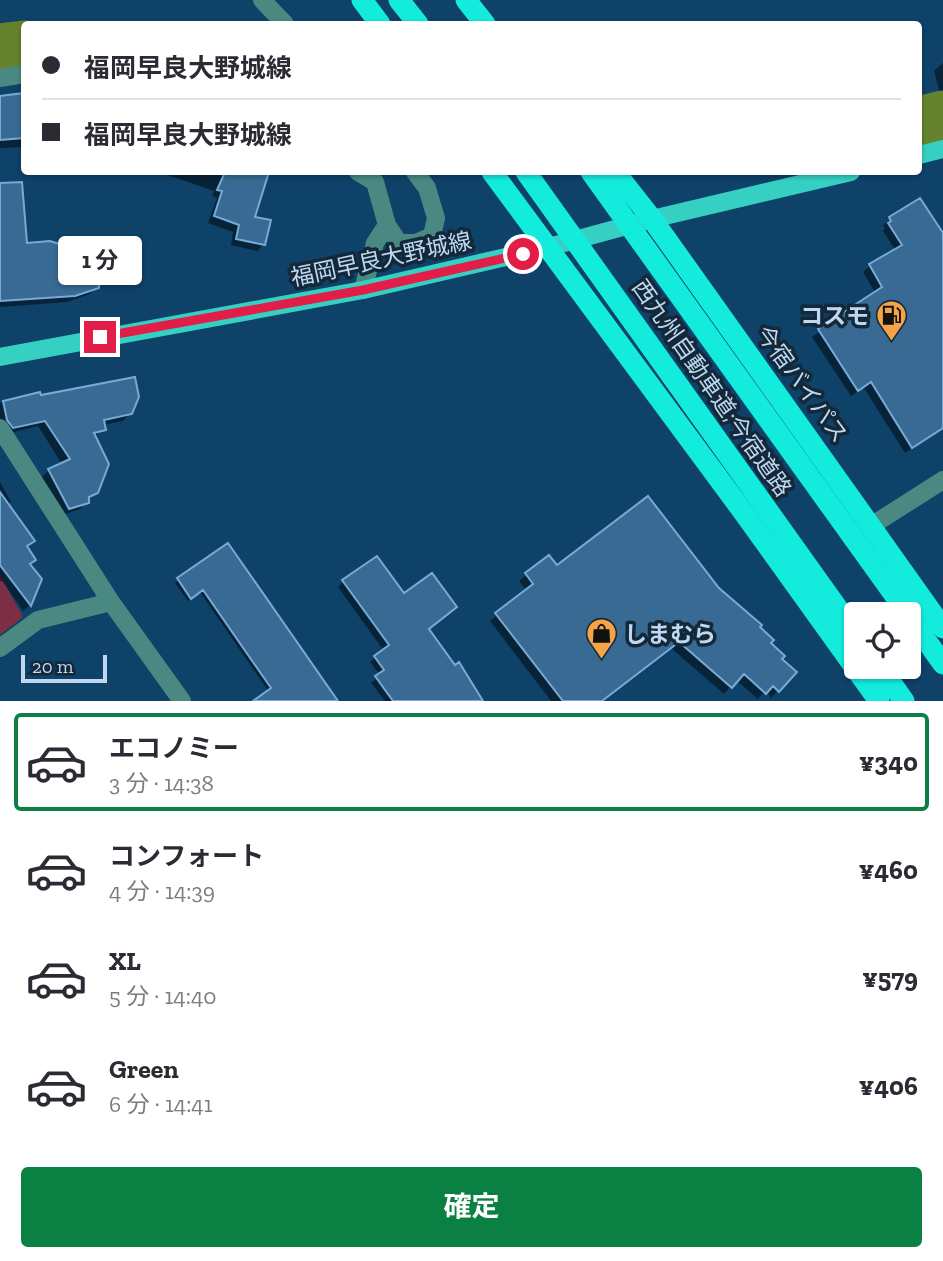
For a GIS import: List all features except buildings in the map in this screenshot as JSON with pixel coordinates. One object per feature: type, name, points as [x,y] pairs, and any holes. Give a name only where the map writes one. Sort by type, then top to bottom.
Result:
[{"type":"highway","points":[[362,0],[378,21]]},
{"type":"highway","points":[[399,0],[416,21]]},
{"type":"highway","points":[[466,0],[483,21]]},
{"type":"highway","points":[[482,0],[499,21]]},
{"type":"highway","points":[[494,175],[879,701]]},
{"type":"highway","name":"西九州自動車道;今宿道路","points":[[528,175],[844,617]]},
{"type":"highway","name":"西九州自動車道;今宿道路","points":[[593,175],[899,602]]},
{"type":"highway","name":"今宿バイパス","points":[[617,175],[652,219],[943,628]]},
{"type":"highway","name":"西九州自動車道;今宿道路","points":[[921,633],[943,664]]},
{"type":"highway","points":[[888,679],[904,701]]},
{"type":"main road","points":[[922,154],[943,149]]},
{"type":"main road","name":"福岡早良大野城線","points":[[0,357],[363,290],[837,175]]},
{"type":"street","points":[[262,0],[282,21]]},
{"type":"street","points":[[0,78],[21,74]]},
{"type":"street","points":[[363,175],[375,182],[387,225],[399,243],[416,243],[432,236],[436,218],[427,188],[417,175]]},
{"type":"street","points":[[363,290],[376,243],[387,225]]},
{"type":"street","points":[[0,428],[111,602],[182,701]]},
{"type":"street","points":[[871,526],[943,480]]},
{"type":"street","points":[[0,648],[38,620],[111,602]]},
{"type":"shaded area","points":[[0,575],[23,617],[0,635]]},
{"type":"waterway","points":[[0,49],[21,46]]},
{"type":"waterway","points":[[922,121],[943,116]]},
{"type":"place","name":"コスモ","points":[[892,343]]},
{"type":"place","name":"しまむら","points":[[601,661]]},
{"type":"route","points":[[100,337],[363,290],[523,254]]}]
